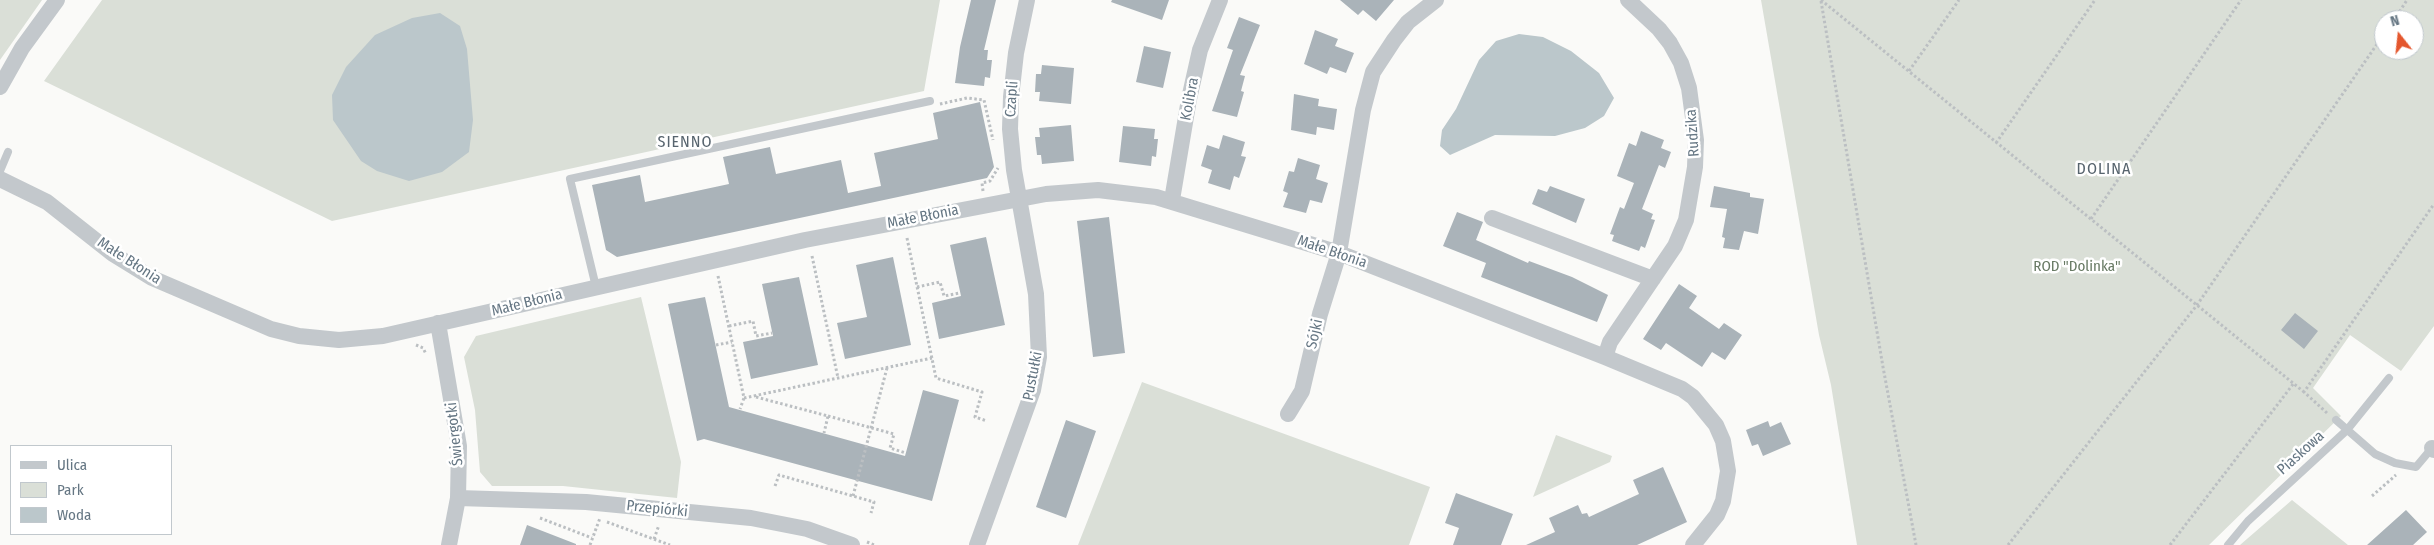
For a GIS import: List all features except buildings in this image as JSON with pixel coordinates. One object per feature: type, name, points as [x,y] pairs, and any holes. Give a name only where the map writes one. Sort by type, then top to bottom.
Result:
[{"type":"street","points":[[0,87],[22,48],[57,0]]},
{"type":"street","name":"Czapli","points":[[1019,199],[1010,130],[1011,97],[1016,53],[1027,0]]},
{"type":"street","name":"Kolibra","points":[[1172,200],[1189,99],[1200,50],[1220,0]]},
{"type":"street","points":[[1339,253],[1364,110],[1373,72],[1408,22],[1436,0]]},
{"type":"street","name":"Rudzika","points":[[1605,357],[1610,342],[1675,246],[1686,220],[1695,167],[1696,140],[1689,88],[1681,63],[1670,43],[1658,28],[1628,0]]},
{"type":"street","name":"Małe Błonia","points":[[0,179],[47,202],[101,245],[138,271],[249,321],[276,330],[324,340],[347,340],[383,336],[805,240],[1059,192],[1098,190],[1140,194],[1172,200],[1339,253],[1682,389],[1693,397],[1716,425],[1726,454],[1727,486],[1717,516],[1693,545]]},
{"type":"street","name":"Pustułki","points":[[977,545],[1033,390],[1039,357],[1036,294],[1019,199]]},
{"type":"street","points":[[1492,218],[1653,278]]},
{"type":"street","name":"Sójki","points":[[1288,414],[1302,391],[1320,314],[1339,253]]},
{"type":"street","name":"Świergotki","points":[[438,324],[458,434],[458,498],[449,545]]},
{"type":"street","name":"Przepiórki","points":[[458,498],[586,502],[750,518],[807,529],[852,545]]},
{"type":"lane","points":[[596,287],[570,179],[930,102]]},
{"type":"lane","points":[[0,171],[8,152]]},
{"type":"lane","name":"Piaskowa","points":[[2228,545],[2255,515],[2347,430],[2389,378]]},
{"type":"lane","points":[[2336,420],[2375,454],[2395,463],[2416,467],[2433,449]]},
{"type":"path","points":[[1821,0],[2294,383],[2336,420]]},
{"type":"path","points":[[1821,0],[1883,367],[1916,545]]},
{"type":"path","points":[[1909,71],[1959,0]]},
{"type":"path","points":[[1996,143],[2095,0]]},
{"type":"path","points":[[2091,219],[2241,0]]},
{"type":"path","points":[[2008,545],[2197,306],[2374,49]]},
{"type":"path","points":[[930,102],[932,106],[967,98],[984,100],[995,148]]},
{"type":"path","points":[[984,195],[982,183],[990,181],[999,167]]},
{"type":"path","points":[[2304,392],[2434,204]]},
{"type":"path","points":[[899,239],[913,236]]},
{"type":"path","points":[[907,238],[936,378],[982,392],[975,417],[987,421]]},
{"type":"path","points":[[822,254],[811,256],[838,378]]},
{"type":"path","points":[[709,278],[727,274]]},
{"type":"path","points":[[718,276],[744,398],[740,410]]},
{"type":"path","points":[[917,286],[940,282],[944,296],[960,293]]},
{"type":"path","points":[[729,326],[753,321],[756,336],[772,332]]},
{"type":"path","points":[[716,345],[732,342]]},
{"type":"path","points":[[411,345],[423,348],[428,357]]},
{"type":"path","points":[[744,398],[932,358]]},
{"type":"path","points":[[853,496],[887,368]]},
{"type":"path","points":[[2170,545],[2294,383]]},
{"type":"path","points":[[754,396],[894,434],[890,448],[906,453]]},
{"type":"path","points":[[824,433],[828,416]]},
{"type":"path","points":[[2372,496],[2407,465]]},
{"type":"path","points":[[776,486],[779,475],[853,496],[874,502],[871,513]]},
{"type":"path","points":[[590,545],[602,512]]},
{"type":"path","points":[[532,518],[541,518],[592,538]]},
{"type":"path","points":[[654,539],[662,518]]},
{"type":"path","points":[[600,519],[670,545]]},
{"type":"green space","points":[[0,0],[42,0],[0,60]]},
{"type":"green space","points":[[102,0],[940,0],[924,91],[332,221],[44,81]]},
{"type":"green space","name":"ROD \"Dolinka\"","points":[[1761,0],[2434,0],[2434,326],[2401,371],[2350,335],[2313,388],[2341,416],[2209,545],[1857,545],[1831,385],[1819,335]]},
{"type":"green space","points":[[641,297],[681,462],[677,498],[563,486],[492,486],[480,472],[475,410],[464,357],[476,336]]},
{"type":"green space","points":[[1142,382],[1430,487],[1409,545],[1078,545]]},
{"type":"green space","points":[[1556,435],[1612,456],[1610,462],[1533,497]]},
{"type":"green space","points":[[2292,500],[2348,545],[2240,545]]},
{"type":"water","points":[[440,13],[460,26],[467,49],[473,120],[469,152],[442,172],[409,181],[377,171],[361,161],[333,120],[332,95],[346,67],[375,35],[412,18]]},
{"type":"water","points":[[1519,34],[1543,37],[1571,51],[1599,73],[1614,98],[1604,116],[1585,128],[1555,136],[1495,135],[1450,155],[1440,146],[1442,130],[1456,109],[1479,60],[1496,41]]},
{"type":"district","name":"SIENNO","points":[[685,143]]},
{"type":"district","name":"DOLINA","points":[[2104,170]]}]
